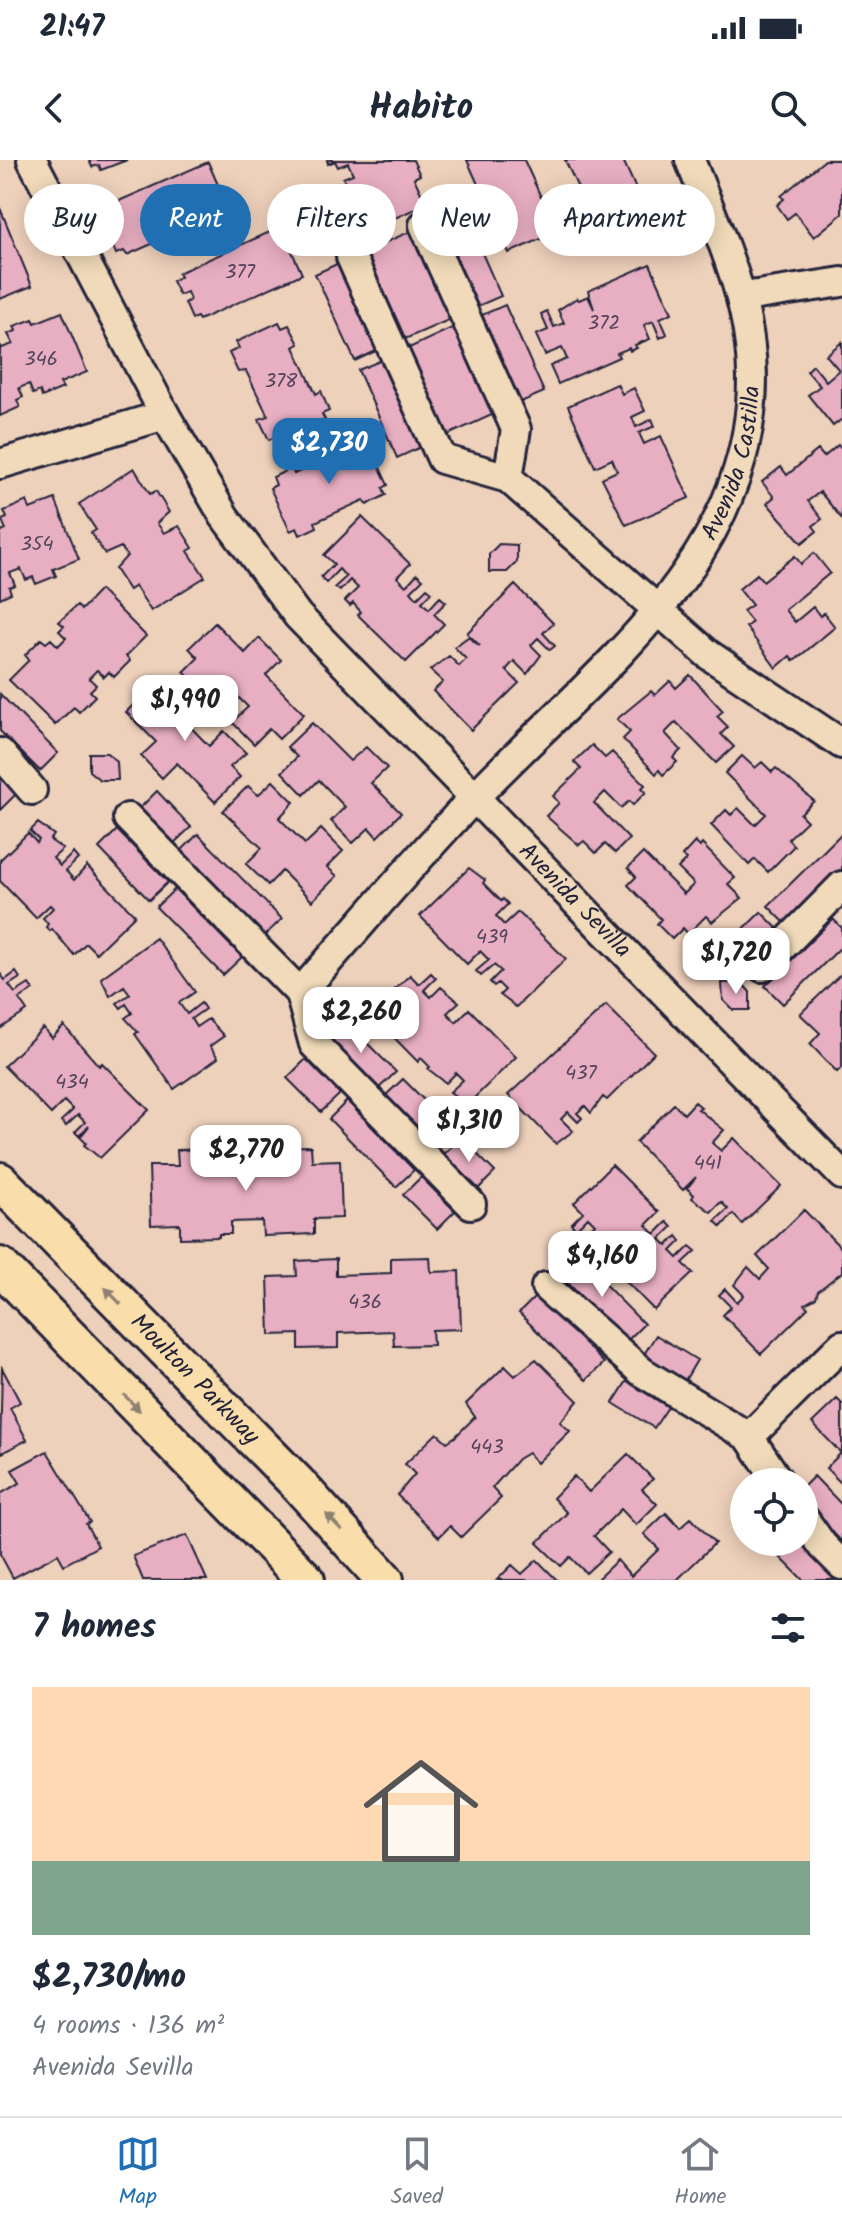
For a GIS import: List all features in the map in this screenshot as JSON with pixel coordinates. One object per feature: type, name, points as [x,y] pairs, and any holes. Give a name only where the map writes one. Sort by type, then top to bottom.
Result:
[{"type":"main road","name":"Moulton Parkway","points":[[0,1181],[297,1483],[385,1580]]},
{"type":"main road","points":[[0,1266],[306,1580]]},
{"type":"street","name":"Avenida Sevilla","points":[[32,160],[165,415],[224,516],[298,616],[842,1175]]},
{"type":"street","name":"Avenida Castilla","points":[[473,799],[660,611],[713,535],[745,446],[752,379],[744,297],[690,160]]},
{"type":"street","points":[[438,256],[516,429],[508,478]]},
{"type":"street","points":[[351,257],[442,459],[508,478],[709,655],[842,744]]},
{"type":"street","points":[[744,297],[842,282]]},
{"type":"street","points":[[0,464],[165,415]]},
{"type":"street","points":[[0,753],[32,790]]},
{"type":"street","points":[[300,993],[473,799]]},
{"type":"street","points":[[128,818],[300,993],[314,1044],[471,1204]]},
{"type":"street","points":[[762,967],[842,886]]},
{"type":"street","points":[[546,1287],[642,1372],[749,1437],[770,1468]]},
{"type":"street","points":[[749,1437],[842,1345]]},
{"type":"street","points":[[818,1539],[842,1565]]},
{"type":"building","points":[[89,160],[127,160],[101,170],[99,165],[92,167]]},
{"type":"building","points":[[327,160],[413,160],[420,175],[414,178],[417,184],[412,184],[412,210],[396,218],[396,184],[346,184],[343,178],[353,174],[348,163],[338,167],[335,161],[328,164]]},
{"type":"building","points":[[467,160],[524,160],[535,184],[534,242],[518,249],[518,184],[478,184]]},
{"type":"building","points":[[565,160],[623,160],[634,184],[576,184]]},
{"type":"building","points":[[825,160],[842,160],[842,214],[814,237],[795,213],[787,219],[777,205],[784,199],[781,196]]},
{"type":"building","points":[[208,162],[218,184],[158,184]]},
{"type":"building","points":[[140,192],[140,249],[127,255],[124,251],[124,199]]},
{"type":"building","points":[[0,208],[32,286],[0,299]]},
{"type":"building","points":[[411,231],[412,256],[422,256],[451,319],[405,339],[368,256],[396,256],[396,238]]},
{"type":"building","points":[[267,233],[267,256],[294,256],[302,274],[199,320],[197,317],[192,319],[185,303],[190,300],[187,292],[179,295],[172,281],[180,277],[178,273],[216,256],[251,256],[251,240]]},
{"type":"building","points":[[456,256],[483,256],[501,296],[478,306]]},
{"type":"building","points":[[339,263],[378,350],[355,361],[315,274]]},
{"type":"building","points":[[650,264],[672,313],[660,318],[667,334],[660,338],[653,321],[644,325],[650,339],[635,345],[637,348],[617,353],[619,357],[558,384],[550,366],[567,359],[562,348],[545,355],[536,335],[548,330],[541,314],[547,311],[554,327],[564,323],[558,310],[577,298],[588,296],[594,309],[588,291]]},
{"type":"building","points":[[505,305],[544,392],[521,402],[482,315]]},
{"type":"building","points":[[62,312],[87,372],[60,383],[63,388],[42,397],[40,391],[33,394],[29,384],[19,388],[23,397],[17,400],[20,407],[0,416],[0,345],[2,348],[13,344],[8,334],[16,331],[14,326],[33,319],[35,323]]},
{"type":"building","points":[[279,322],[282,328],[289,325],[299,344],[294,347],[316,394],[321,391],[329,411],[322,414],[325,420],[281,440],[279,435],[269,440],[259,419],[268,416],[246,371],[238,372],[229,353],[239,348],[236,342]]},
{"type":"building","points":[[454,327],[494,414],[448,435],[409,348]]},
{"type":"building","points":[[842,342],[842,419],[833,426],[808,395],[820,386],[807,371],[813,365],[826,381],[839,370],[826,355]]},
{"type":"building","points":[[382,360],[421,447],[397,458],[358,370]]},
{"type":"building","points":[[617,384],[622,394],[634,388],[645,411],[632,417],[636,427],[652,419],[655,426],[639,433],[644,444],[661,436],[689,498],[626,525],[602,478],[617,471],[612,459],[595,467],[568,406]]},
{"type":"building","points":[[359,437],[363,445],[368,442],[388,485],[383,488],[386,495],[367,505],[364,500],[315,522],[317,527],[300,535],[297,528],[290,531],[270,488],[276,485],[273,477],[292,468],[294,474],[342,451],[339,446]]},
{"type":"building","points":[[838,445],[842,450],[842,519],[820,492],[808,501],[822,519],[813,526],[817,531],[802,543],[767,503],[774,497],[762,482],[781,467],[787,475],[818,450],[824,457]]},
{"type":"building","points":[[134,468],[150,494],[156,491],[169,512],[157,523],[164,533],[179,526],[193,548],[188,551],[205,577],[151,611],[135,586],[129,590],[115,569],[127,556],[121,547],[105,554],[91,533],[96,530],[79,504]]},
{"type":"building","points":[[55,499],[79,559],[53,569],[56,576],[36,584],[33,577],[26,580],[21,569],[10,573],[15,585],[9,587],[11,593],[0,598],[0,532],[6,530],[2,520],[7,518],[4,511],[27,501],[30,509]]},
{"type":"building","points":[[362,517],[410,564],[397,577],[406,586],[417,574],[423,579],[411,591],[417,598],[427,588],[432,592],[422,602],[429,609],[440,597],[446,602],[434,614],[444,624],[406,662],[358,615],[361,612],[353,603],[350,606],[345,601],[358,588],[350,580],[340,591],[335,587],[346,577],[339,569],[326,583],[321,577],[334,564],[324,555]]},
{"type":"building","points":[[499,544],[517,545],[517,562],[507,572],[489,572],[489,554]]},
{"type":"building","points":[[814,553],[830,573],[785,610],[795,622],[813,607],[820,616],[824,613],[835,627],[794,661],[790,656],[776,668],[746,627],[752,622],[743,611],[752,605],[739,589],[757,574],[763,581],[795,556],[801,564]]},
{"type":"building","points":[[515,585],[553,623],[543,633],[555,646],[550,650],[538,638],[531,645],[541,655],[527,674],[514,661],[506,670],[519,683],[471,730],[433,691],[443,682],[430,670],[449,656],[459,666],[466,659],[454,647],[468,637],[480,646],[467,633]]},
{"type":"building","points":[[100,590],[146,636],[126,656],[130,661],[114,677],[109,672],[104,677],[97,670],[89,678],[96,685],[90,691],[95,696],[79,712],[74,707],[55,725],[9,680],[29,660],[25,655],[41,639],[46,643],[51,639],[58,646],[66,638],[59,631],[64,626],[59,622],[77,605],[81,610]]},
{"type":"building","points":[[215,623],[245,653],[259,638],[281,660],[266,675],[304,714],[279,739],[269,729],[254,744],[232,722],[248,707],[221,680],[206,695],[184,672],[198,658],[189,648]]},
{"type":"building","points":[[690,675],[723,711],[717,716],[728,727],[721,734],[734,747],[716,763],[676,722],[665,733],[681,750],[673,758],[677,762],[663,775],[659,770],[656,774],[623,739],[630,732],[617,719],[651,691],[655,695],[670,681],[676,688]]},
{"type":"building","points":[[177,682],[190,696],[175,711],[209,746],[224,731],[246,753],[230,767],[240,777],[215,802],[177,763],[162,778],[141,756],[156,742],[126,712],[151,688],[160,697]]},
{"type":"building","points":[[0,694],[58,753],[40,771],[0,731]]},
{"type":"building","points":[[312,723],[350,761],[366,747],[387,768],[371,783],[401,813],[377,837],[369,828],[353,843],[331,821],[345,807],[319,780],[304,795],[282,772],[297,757],[287,747]]},
{"type":"building","points":[[592,745],[605,758],[612,752],[645,785],[642,788],[646,792],[633,805],[629,801],[621,808],[605,792],[594,803],[629,839],[615,853],[605,844],[596,853],[584,841],[579,845],[546,816],[559,803],[553,796],[581,769],[574,762]]},
{"type":"building","points":[[89,753],[107,753],[117,762],[118,780],[100,780],[89,771]]},
{"type":"building","points":[[742,756],[755,768],[762,762],[772,772],[776,768],[814,801],[800,814],[807,821],[788,839],[794,846],[768,872],[755,859],[749,865],[711,825],[726,810],[731,815],[738,808],[755,825],[766,814],[725,773]]},
{"type":"building","points":[[0,773],[18,792],[0,810]]},
{"type":"building","points":[[273,781],[294,802],[279,818],[305,844],[321,829],[343,851],[327,867],[337,876],[312,901],[282,871],[268,885],[246,864],[262,848],[223,811],[248,786],[258,795]]},
{"type":"building","points":[[157,791],[191,827],[173,844],[139,809]]},
{"type":"building","points":[[38,823],[54,835],[50,840],[63,849],[53,858],[60,866],[73,853],[78,859],[66,871],[74,880],[87,866],[135,915],[96,953],[86,943],[74,955],[52,929],[50,931],[46,927],[48,924],[43,918],[53,908],[50,905],[36,918],[0,881],[0,860],[28,833],[37,843],[39,840],[30,831]]},
{"type":"building","points":[[117,830],[168,882],[149,900],[99,848]]},
{"type":"building","points":[[842,833],[842,869],[786,924],[768,906]]},
{"type":"building","points":[[198,834],[282,919],[263,937],[180,852]]},
{"type":"building","points":[[695,842],[700,847],[702,844],[735,878],[728,884],[742,898],[712,922],[706,916],[688,934],[683,928],[672,939],[657,924],[661,919],[628,885],[636,877],[628,868],[643,853],[684,894],[694,884],[678,868],[686,860],[682,856]]},
{"type":"building","points":[[469,868],[485,880],[483,883],[501,901],[503,899],[508,904],[496,916],[504,925],[518,912],[566,959],[516,1007],[500,995],[505,990],[498,983],[494,986],[490,982],[501,971],[494,965],[481,976],[476,971],[489,960],[480,951],[467,964],[420,916]]},
{"type":"building","points":[[175,889],[242,957],[223,975],[156,907]]},
{"type":"building","points":[[761,912],[779,930],[744,964],[726,946]]},
{"type":"building","points":[[833,919],[842,928],[842,946],[783,1004],[765,986]]},
{"type":"building","points":[[156,938],[195,992],[179,1003],[187,1014],[201,1003],[205,1009],[191,1019],[196,1027],[208,1019],[224,1036],[210,1046],[218,1058],[174,1089],[135,1034],[138,1032],[125,1018],[132,1013],[126,1004],[121,1008],[117,1003],[130,994],[124,986],[110,996],[101,978]]},
{"type":"building","points":[[16,972],[20,978],[9,985],[15,993],[29,984],[33,990],[19,999],[27,1011],[0,1029],[0,973],[5,980]]},
{"type":"building","points":[[431,973],[436,978],[424,990],[431,997],[441,987],[459,1002],[447,1013],[456,1022],[469,1009],[516,1057],[467,1105],[450,1092],[463,1080],[456,1073],[446,1083],[428,1069],[430,1067],[421,1058],[418,1062],[370,1013],[410,975],[419,984]]},
{"type":"building","points":[[842,973],[842,1067],[837,1072],[810,1044],[820,1033],[800,1014]]},
{"type":"building","points":[[741,982],[750,992],[750,1010],[733,1010],[723,1000],[722,983]]},
{"type":"building","points":[[606,1005],[654,1053],[607,1100],[603,1097],[591,1113],[585,1106],[577,1113],[582,1118],[578,1122],[568,1112],[561,1119],[573,1131],[556,1144],[508,1095]]},
{"type":"building","points":[[345,1021],[396,1072],[377,1090],[327,1038]]},
{"type":"building","points":[[64,1026],[99,1066],[102,1063],[149,1110],[100,1158],[84,1145],[86,1143],[80,1137],[89,1126],[79,1136],[75,1132],[85,1122],[78,1115],[66,1126],[61,1121],[73,1110],[64,1101],[51,1114],[4,1066],[43,1028],[52,1038]]},
{"type":"building","points":[[306,1059],[340,1094],[321,1112],[287,1078]]},
{"type":"building","points":[[403,1079],[454,1130],[435,1148],[384,1097]]},
{"type":"building","points":[[347,1101],[414,1170],[396,1187],[329,1119]]},
{"type":"building","points":[[695,1102],[701,1107],[698,1109],[724,1130],[712,1143],[721,1151],[734,1138],[781,1186],[742,1224],[733,1214],[721,1227],[715,1221],[728,1209],[721,1202],[711,1212],[692,1198],[694,1195],[687,1188],[696,1177],[683,1190],[636,1142],[674,1104],[684,1114]]},
{"type":"building","points":[[461,1138],[495,1172],[477,1190],[442,1155]]},
{"type":"building","points":[[311,1146],[312,1161],[340,1160],[342,1218],[314,1219],[314,1234],[263,1236],[262,1221],[231,1222],[231,1234],[219,1234],[219,1237],[180,1238],[180,1224],[151,1225],[149,1166],[178,1166],[177,1150],[217,1149],[217,1164],[273,1163],[272,1147]]},
{"type":"building","points":[[612,1165],[659,1212],[646,1225],[655,1234],[667,1222],[672,1227],[660,1239],[667,1246],[677,1236],[681,1241],[671,1251],[678,1258],[690,1246],[696,1251],[683,1263],[693,1273],[654,1310],[607,1262],[620,1249],[611,1240],[599,1252],[585,1234],[595,1224],[588,1217],[576,1229],[571,1224],[583,1212],[574,1203]]},
{"type":"building","points":[[421,1177],[455,1211],[437,1229],[403,1195]]},
{"type":"building","points":[[804,1210],[842,1249],[842,1272],[818,1291],[816,1298],[805,1304],[808,1308],[761,1354],[723,1315],[731,1307],[719,1295],[725,1289],[737,1302],[744,1295],[734,1285],[748,1267],[760,1279],[769,1269],[757,1256]]},
{"type":"building","points":[[577,1256],[644,1324],[626,1342],[559,1274]]},
{"type":"building","points":[[430,1257],[431,1272],[459,1271],[461,1329],[432,1330],[433,1345],[394,1346],[393,1331],[338,1333],[338,1348],[299,1349],[299,1334],[270,1335],[268,1277],[297,1276],[296,1261],[336,1259],[336,1275],[391,1273],[391,1258]]},
{"type":"building","points":[[537,1295],[604,1363],[586,1380],[519,1313]]},
{"type":"building","points":[[656,1335],[697,1360],[684,1382],[643,1356]]},
{"type":"building","points":[[536,1359],[578,1401],[560,1422],[570,1431],[537,1463],[528,1453],[518,1459],[492,1488],[501,1498],[461,1537],[450,1526],[439,1537],[397,1495],[415,1474],[405,1464],[437,1433],[447,1442],[456,1436],[475,1417],[466,1404],[505,1366],[515,1376]]},
{"type":"building","points":[[2,1368],[20,1402],[10,1408],[27,1440],[0,1454]]},
{"type":"building","points":[[627,1381],[668,1407],[654,1428],[613,1403]]},
{"type":"building","points":[[837,1399],[842,1404],[842,1484],[826,1468],[841,1453],[812,1423]]},
{"type":"building","points":[[47,1451],[90,1522],[86,1524],[98,1546],[64,1565],[58,1554],[13,1578],[0,1554],[0,1494],[20,1483],[12,1470]]},
{"type":"building","points":[[628,1454],[653,1479],[642,1489],[657,1504],[636,1525],[621,1509],[594,1536],[609,1552],[586,1573],[570,1557],[561,1566],[537,1543],[567,1513],[553,1498],[574,1476],[589,1492]]},
{"type":"building","points":[[818,1480],[842,1505],[842,1542],[818,1517]]},
{"type":"building","points":[[666,1513],[680,1528],[691,1518],[715,1543],[677,1580],[596,1580],[617,1560],[631,1576],[659,1549],[644,1534]]},
{"type":"building","points":[[187,1535],[207,1580],[143,1580],[133,1556]]},
{"type":"building","points":[[779,1556],[815,1556],[839,1580],[803,1580]]},
{"type":"building","points":[[537,1560],[557,1580],[497,1580],[512,1565],[522,1574]]}]
